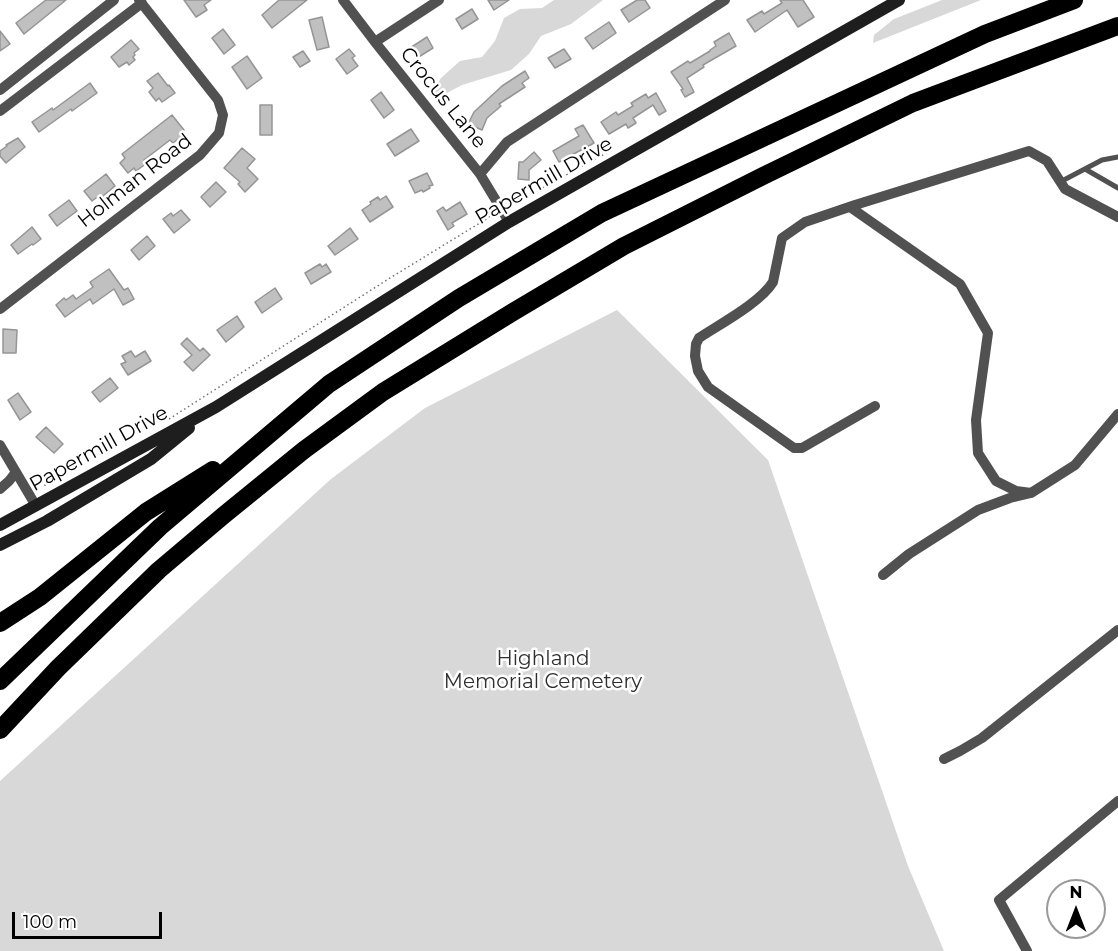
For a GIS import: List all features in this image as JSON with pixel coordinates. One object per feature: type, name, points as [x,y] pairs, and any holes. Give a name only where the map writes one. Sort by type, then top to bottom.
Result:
[{"type":"highway","points":[[0,681],[160,527],[329,384],[459,298],[602,213],[985,34],[1074,0]]},
{"type":"highway","points":[[0,730],[58,668],[159,570],[304,450],[383,392],[624,246],[913,103],[1118,26]]},
{"type":"highway","points":[[0,634],[40,597],[146,512],[268,436]]},
{"type":"highway","points":[[0,623],[40,597]]},
{"type":"main road","name":"Papermill Drive","points":[[0,525],[216,407],[509,222],[899,0]]},
{"type":"main road","name":"Papermill Drive","points":[[0,545],[47,521],[151,459],[216,407]]},
{"type":"street","points":[[0,90],[114,0]]},
{"type":"street","name":"Crocus Lane","points":[[344,0],[480,174],[509,222]]},
{"type":"street","points":[[375,42],[439,0]]},
{"type":"street","points":[[480,174],[507,142],[725,0]]},
{"type":"street","points":[[0,111],[141,2]]},
{"type":"street","name":"Holman Road","points":[[0,309],[200,155],[219,133],[223,115],[218,100],[141,2]]},
{"type":"street","points":[[875,406],[802,448],[794,448],[708,387],[698,371],[695,356],[699,338],[753,302],[770,287],[782,238],[805,222],[1029,151],[1047,161],[1065,189],[1118,217]]},
{"type":"street","points":[[852,206],[960,284],[988,333],[976,420],[978,453],[996,481],[1016,491],[1031,493]]},
{"type":"street","points":[[883,575],[909,554],[978,510],[1031,493],[1076,465],[1118,414]]},
{"type":"street","points":[[0,445],[36,506]]},
{"type":"street","points":[[0,489],[16,472]]},
{"type":"street","points":[[944,759],[982,738],[1118,630]]},
{"type":"street","points":[[1027,951],[999,900],[1118,801]]},
{"type":"lane","points":[[1060,182],[1102,160],[1118,157]]},
{"type":"lane","points":[[1085,169],[1118,188]]},
{"type":"green space","points":[[554,0],[603,0],[571,24],[541,36],[529,54],[511,70],[462,85],[443,95],[433,92],[441,78],[460,61],[482,57],[495,41],[504,18],[520,9],[542,8]]},
{"type":"green space","points":[[942,0],[981,0],[873,43],[874,35],[894,19]]},
{"type":"green space","name":"Highland Memorial Cemetery","points":[[617,310],[768,460],[908,866],[944,951],[0,951],[0,781],[331,479],[425,408]]},
{"type":"building","points":[[46,0],[66,0],[24,34],[16,23]]},
{"type":"building","points":[[184,0],[211,0],[204,5],[207,10],[196,17]]},
{"type":"building","points":[[279,0],[307,0],[272,28],[262,15]]},
{"type":"building","points":[[488,0],[509,0],[494,10]]},
{"type":"building","points":[[637,0],[645,0],[650,8],[629,22],[621,10]]},
{"type":"building","points":[[780,0],[803,0],[814,17],[798,27],[787,10],[755,32],[747,20],[762,11],[764,14],[782,3]]},
{"type":"building","points":[[472,9],[478,19],[462,29],[456,19]]},
{"type":"building","points":[[322,17],[329,47],[317,50],[309,20]]},
{"type":"building","points":[[609,22],[616,33],[593,49],[585,38]]},
{"type":"building","points":[[223,29],[235,45],[224,54],[212,38]]},
{"type":"building","points":[[0,31],[10,44],[0,51]]},
{"type":"building","points":[[729,33],[736,46],[703,65],[704,67],[687,78],[694,92],[685,97],[681,90],[683,89],[671,72],[710,51],[716,46],[714,42]]},
{"type":"building","points":[[427,37],[433,48],[417,58],[410,48]]},
{"type":"building","points":[[131,40],[139,49],[134,53],[135,60],[129,65],[127,62],[119,67],[111,57]]},
{"type":"building","points":[[349,49],[355,56],[352,58],[358,66],[347,74],[336,59]]},
{"type":"building","points":[[564,49],[571,59],[555,68],[548,58]]},
{"type":"building","points":[[303,51],[310,61],[300,67],[293,57]]},
{"type":"building","points":[[247,56],[262,78],[247,89],[232,67]]},
{"type":"building","points":[[525,71],[529,78],[522,83],[525,87],[499,104],[501,106],[487,118],[482,130],[468,124],[474,112],[502,86]]},
{"type":"building","points":[[158,73],[175,93],[162,102],[159,98],[156,101],[149,92],[153,88],[147,81]]},
{"type":"building","points":[[90,83],[97,93],[39,132],[32,122]]},
{"type":"building","points":[[381,92],[394,110],[384,118],[371,100]]},
{"type":"building","points":[[656,93],[666,111],[659,115],[653,105],[633,118],[636,123],[628,128],[626,124],[609,134],[601,122],[616,112],[618,115],[633,106],[631,103],[646,94],[648,98]]},
{"type":"building","points":[[260,105],[272,105],[272,135],[260,135]]},
{"type":"building","points":[[172,115],[184,130],[180,134],[182,136],[173,143],[170,140],[144,160],[147,163],[136,171],[134,168],[128,173],[120,163],[125,158],[122,154]]},
{"type":"building","points":[[583,125],[594,143],[559,162],[553,151],[579,136],[575,129]]},
{"type":"building","points":[[411,129],[419,141],[395,156],[387,144]]},
{"type":"building","points":[[18,138],[25,147],[6,163],[0,156],[0,151]]},
{"type":"building","points":[[242,148],[255,159],[247,168],[258,179],[245,192],[238,184],[240,182],[224,168]]},
{"type":"building","points":[[534,152],[541,160],[529,170],[529,180],[518,179],[519,162],[523,162]]},
{"type":"building","points":[[427,173],[433,185],[423,192],[422,190],[415,193],[409,181]]},
{"type":"building","points":[[106,174],[115,186],[102,197],[100,195],[92,201],[84,191]]},
{"type":"building","points":[[216,182],[226,192],[210,207],[201,197]]},
{"type":"building","points":[[386,196],[393,207],[370,222],[362,210],[378,197],[380,200]]},
{"type":"building","points":[[69,200],[77,211],[57,226],[49,215]]},
{"type":"building","points":[[460,202],[467,214],[452,223],[454,226],[448,230],[437,211],[443,207],[446,211]]},
{"type":"building","points":[[181,210],[190,220],[174,233],[163,219]]},
{"type":"building","points":[[32,227],[41,239],[18,254],[11,245]]},
{"type":"building","points":[[350,228],[358,239],[335,255],[328,246]]},
{"type":"building","points":[[147,236],[155,246],[139,260],[131,250]]},
{"type":"building","points":[[320,264],[322,267],[326,264],[331,272],[311,284],[305,273]]},
{"type":"building","points":[[109,269],[124,290],[128,288],[134,299],[123,305],[114,289],[93,304],[90,299],[65,317],[56,305],[64,298],[66,300],[73,295],[76,299],[93,287],[90,282]]},
{"type":"building","points":[[275,288],[282,299],[262,313],[255,302]]},
{"type":"building","points":[[237,316],[244,327],[226,342],[217,330]]},
{"type":"building","points":[[3,329],[17,330],[16,353],[3,353]]},
{"type":"building","points":[[187,338],[200,351],[203,348],[210,355],[193,371],[184,362],[192,355],[181,344]]},
{"type":"building","points":[[131,351],[135,357],[145,351],[151,361],[128,375],[121,364],[126,362],[122,356]]},
{"type":"building","points":[[110,378],[118,388],[100,402],[92,392]]},
{"type":"building","points":[[18,393],[31,412],[20,420],[8,400]]},
{"type":"building","points":[[46,427],[63,444],[54,453],[36,437]]}]
